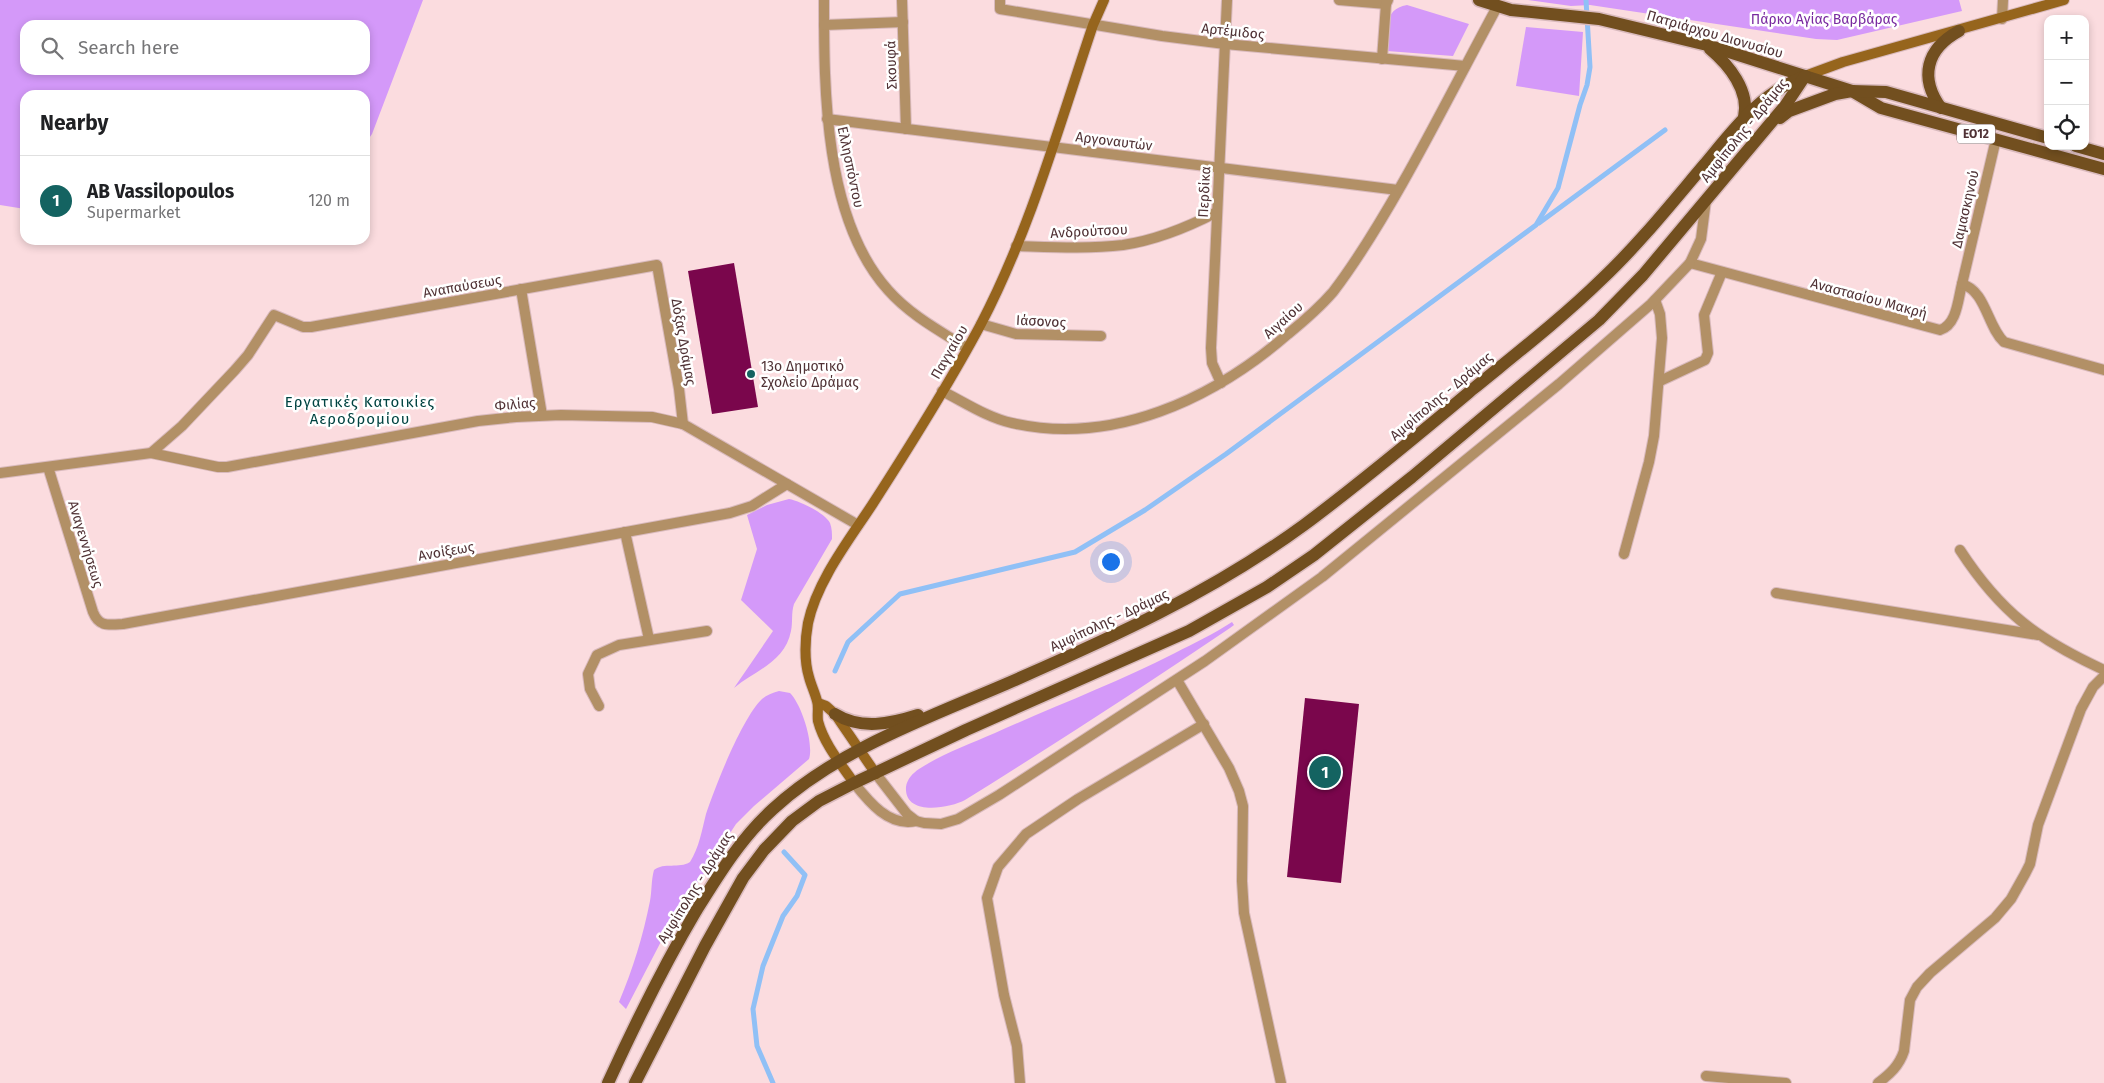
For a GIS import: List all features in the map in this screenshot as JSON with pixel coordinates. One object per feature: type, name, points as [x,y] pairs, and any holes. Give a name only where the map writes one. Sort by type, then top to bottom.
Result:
[{"type":"main road","name":"Παγγαίου","points":[[854,783],[826,741],[819,723],[818,703],[808,671],[806,642],[810,616],[820,590],[858,525],[942,391],[981,324],[1016,246],[1093,26],[1104,0]]},
{"type":"main road","name":"Πατριάρχου Διονυσίου","points":[[1479,0],[1497,7],[1599,19],[1707,45],[1852,91],[1881,108],[2104,169]]},
{"type":"main road","points":[[1805,76],[1843,62],[2002,19],[2064,0]]},
{"type":"main road","points":[[1941,108],[1933,98],[1928,85],[1929,65],[1937,46],[1947,37],[1959,31]]},
{"type":"main road","points":[[1707,45],[1723,60],[1736,80],[1744,100],[1744,117]]},
{"type":"main road","name":"Αμφίπολης - Δράμας","points":[[608,1083],[662,969],[709,889],[747,834],[770,812],[807,781],[839,761],[1115,635],[1186,600],[1248,564],[1306,524],[1399,451],[1589,292],[1635,245],[1744,117],[1765,97],[1786,83],[1805,76]]},
{"type":"main road","name":"Αμφίπολης - Δράμας","points":[[634,1083],[743,878],[764,850],[781,832],[812,806],[854,783],[966,730],[1171,640],[1235,606],[1288,573],[1412,477],[1579,338],[1626,294],[1786,106],[1805,76]]},
{"type":"main road","name":"Πατριάρχου Διονυσίου","points":[[1852,91],[1886,92],[2044,137]]},
{"type":"main road","points":[[1768,126],[1796,108],[1835,94],[1852,91]]},
{"type":"main road","points":[[2089,150],[2104,154]]},
{"type":"main road","points":[[835,714],[866,724],[897,722],[1010,682]]},
{"type":"main road","points":[[818,703],[826,706],[835,714],[876,774]]},
{"type":"street","name":"Ελλησπόντου","points":[[824,0],[827,119],[835,171],[844,205],[854,232],[872,269],[888,290],[906,308],[967,348]]},
{"type":"street","name":"Σκουφά","points":[[902,0],[906,129]]},
{"type":"street","name":"Περδίκα","points":[[1221,383],[1212,364],[1211,348],[1227,0]]},
{"type":"street","points":[[1338,0],[1387,2],[1382,58]]},
{"type":"street","points":[[2002,19],[2003,0]]},
{"type":"street","name":"Αρτέμιδος","points":[[1000,4],[1093,26],[1225,44],[1465,66]]},
{"type":"street","name":"Αιγαίου","points":[[942,391],[985,413],[1010,423],[1063,430],[1107,426],[1147,416],[1185,402],[1221,383],[1263,356],[1328,297],[1356,259],[1398,190],[1497,7]]},
{"type":"street","points":[[824,26],[903,22]]},
{"type":"street","name":"Αργοναυτών","points":[[827,119],[1398,190]]},
{"type":"street","name":"Δαμασκηνού","points":[[1962,284],[1996,139]]},
{"type":"street","points":[[854,783],[874,805],[892,819],[904,822],[916,821],[941,824],[968,814],[1177,680],[1272,614],[1353,553],[1559,384],[1655,300],[1690,263],[1701,239],[1706,200]]},
{"type":"street","name":"Ανδρούτσου","points":[[1016,246],[1123,245],[1160,236],[1217,212]]},
{"type":"street","name":"Αναστασίου Μακρή","points":[[1690,263],[1940,330],[1945,328],[1952,319],[1962,284]]},
{"type":"street","name":"Αναπαύσεως","points":[[151,453],[182,426],[235,370],[248,355],[274,315],[303,327],[311,327],[657,265]]},
{"type":"street","name":"Δόξας Δράμας","points":[[657,265],[679,389],[683,424]]},
{"type":"street","points":[[1660,380],[1705,360],[1708,353],[1704,315],[1722,272]]},
{"type":"street","points":[[1962,284],[1969,286],[1975,292],[1994,329],[2004,342],[2104,370]]},
{"type":"street","points":[[522,289],[542,416]]},
{"type":"street","points":[[1624,554],[1652,451],[1660,380],[1662,330],[1660,314],[1655,300]]},
{"type":"street","name":"Ιάσονος","points":[[981,324],[1016,334],[1101,336]]},
{"type":"street","name":"Φιλίας","points":[[151,453],[218,467],[227,467],[478,421],[542,416],[652,417],[683,424],[858,525]]},
{"type":"street","points":[[0,473],[151,453]]},
{"type":"street","name":"Αναγεννήσεως","points":[[48,467],[93,612],[98,621],[104,625]]},
{"type":"street","name":"Ανοίξεως","points":[[104,625],[143,620],[742,509],[787,484]]},
{"type":"street","points":[[625,532],[648,639]]},
{"type":"street","points":[[1960,550],[1994,597],[2019,620],[2038,635],[2074,656],[2104,670]]},
{"type":"street","points":[[1776,593],[2038,635]]},
{"type":"street","points":[[599,706],[590,689],[588,674],[597,655],[619,645],[707,631]]},
{"type":"street","points":[[1878,1083],[1892,1072],[1902,1059],[1910,1000],[1917,987],[1930,973],[1995,918],[2017,890],[2030,864],[2038,825],[2081,709],[2093,687],[2104,676]]},
{"type":"street","points":[[1177,680],[1204,724],[1232,776],[1243,806],[1242,870],[1244,913],[1281,1083]]},
{"type":"street","points":[[1020,1083],[1017,1046],[1004,994],[987,898],[998,867],[1026,834],[1033,829],[1078,799],[1204,724]]},
{"type":"street","points":[[876,774],[907,814],[916,821]]},
{"type":"street","points":[[1706,1076],[1786,1083]]},
{"type":"green space","points":[[0,0],[423,0],[370,137],[370,90],[20,90],[20,208],[0,205]]},
{"type":"green space","name":"Πάρκο Αγίας Βαρβάρας","points":[[1528,0],[1959,0],[1962,11],[1837,40],[1816,39],[1590,5],[1571,6]]},
{"type":"green space","points":[[1407,5],[1469,24],[1453,56],[1387,51],[1387,29],[1390,16],[1393,11]]},
{"type":"green space","points":[[1526,27],[1583,32],[1579,96],[1516,86]]},
{"type":"green space","points":[[789,499],[812,508],[823,515],[830,523],[832,539],[794,604],[791,631],[788,642],[783,650],[776,658],[734,688],[773,631],[741,600],[757,549],[747,515],[767,505]]},
{"type":"green space","points":[[1232,622],[1234,625],[1230,628],[1165,672],[965,800],[949,806],[929,808],[912,803],[907,796],[906,787],[911,776],[937,759],[1153,664]]},
{"type":"green space","points":[[779,691],[790,693],[803,715],[810,744],[809,759],[736,824],[667,930],[626,1009],[619,1002],[641,940],[650,901],[654,870],[662,866],[681,865],[690,862],[698,845],[706,814],[716,787],[746,721],[762,699]]},
{"type":"building","points":[[734,263],[758,407],[712,414],[688,271]]},
{"type":"building","points":[[1305,698],[1359,704],[1341,883],[1287,877]]},
{"type":"waterway","points":[[835,671],[848,642],[900,594],[1075,552],[1145,510],[1226,454],[1536,225],[1558,188],[1587,85],[1590,67],[1586,0]]},
{"type":"waterway","points":[[1539,223],[1665,130]]},
{"type":"waterway","points":[[773,1083],[757,1046],[753,1009],[763,966],[783,916],[797,896],[805,875],[784,852]]},
{"type":"place","name":"13ο Δημοτικό Σχολείο Δράμας","points":[[751,374]]},
{"type":"place","name":"AB Vassilopoulos","points":[[1325,772]]},
{"type":"district","name":"Εργατικές Κατοικίες Αεροδρομίου","points":[[360,410]]}]
